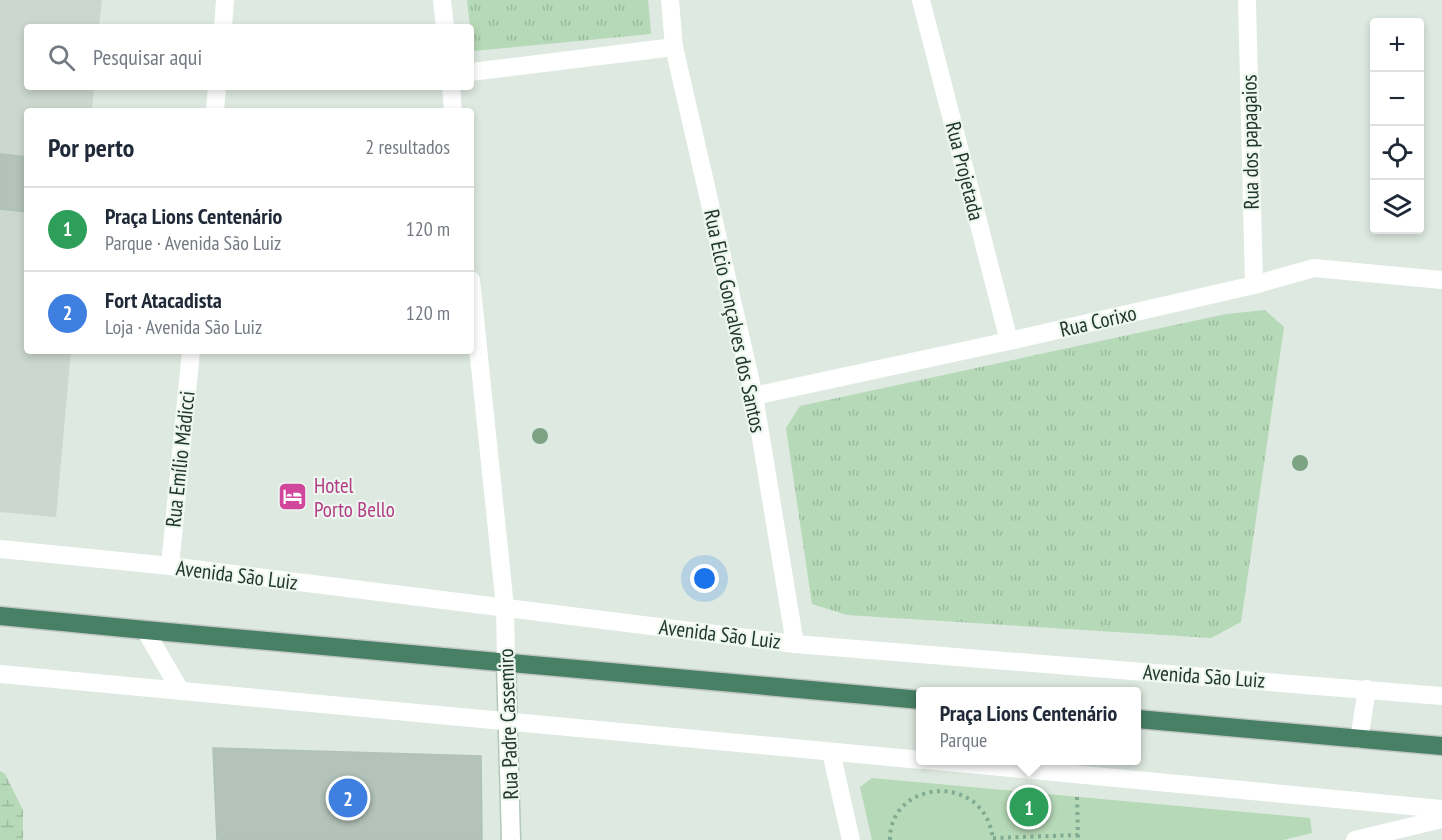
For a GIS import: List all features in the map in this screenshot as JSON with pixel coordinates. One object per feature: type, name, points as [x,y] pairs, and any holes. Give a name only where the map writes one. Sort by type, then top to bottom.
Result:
[{"type":"highway","points":[[0,616],[916,700]]},
{"type":"highway","points":[[1141,719],[1442,746]]},
{"type":"street","points":[[223,24],[225,0]]},
{"type":"street","points":[[442,0],[444,24]]},
{"type":"street","name":"Rua Elcio Gonçalves dos Santos","points":[[670,0],[674,47],[754,396],[795,644]]},
{"type":"street","name":"Rua Projetada","points":[[921,0],[1009,342]]},
{"type":"street","name":"Rua dos papagaios","points":[[1247,0],[1254,285]]},
{"type":"street","points":[[474,72],[674,47]]},
{"type":"street","points":[[214,108],[217,90]]},
{"type":"street","points":[[451,90],[453,108]]},
{"type":"street","name":"Rua Corixo","points":[[754,396],[1009,342],[1254,285],[1314,268],[1442,280]]},
{"type":"street","name":"Rua Padre Cassemiro","points":[[474,309],[505,608],[511,840]]},
{"type":"street","name":"Rua Emílio Mádicci","points":[[170,566],[191,354]]},
{"type":"street","name":"Avenida São Luiz","points":[[0,549],[170,566],[795,644],[1442,696]]},
{"type":"street","points":[[145,630],[180,690]]},
{"type":"street","points":[[0,674],[916,760]]},
{"type":"street","points":[[1359,739],[1367,689]]},
{"type":"street","points":[[831,752],[850,840]]},
{"type":"street","points":[[979,765],[1442,809]]},
{"type":"street","points":[[1355,840],[1442,819]]},
{"type":"path","points":[[890,840],[896,817],[906,804],[920,795],[936,790],[953,791],[968,797],[981,808],[990,822],[993,839],[1078,838],[1077,797]]},
{"type":"shaded area","points":[[0,0],[102,0],[99,24],[24,24],[24,90],[94,90],[92,108],[24,108],[24,354],[71,354],[56,517],[0,512]]},
{"type":"green space","points":[[467,0],[648,0],[651,34],[474,51],[474,24],[470,24]]},
{"type":"green space","points":[[1265,310],[1284,327],[1241,622],[1211,638],[847,615],[812,604],[786,428],[800,406],[1226,314]]},
{"type":"green space","points":[[0,771],[5,774],[23,810],[23,840],[0,840]]},
{"type":"green space","points":[[872,778],[1310,818],[1312,833],[1283,840],[872,840],[860,787]]},
{"type":"building","points":[[0,154],[24,157],[24,212],[0,209]]},
{"type":"building","points":[[213,748],[481,756],[482,840],[217,840]]},
{"type":"place","name":"Hotel Porto Bello","points":[[293,497]]},
{"type":"place","name":"Fort Atacadista","points":[[348,798]]},
{"type":"place","name":"Praça Lions Centenário","points":[[1029,807]]}]
